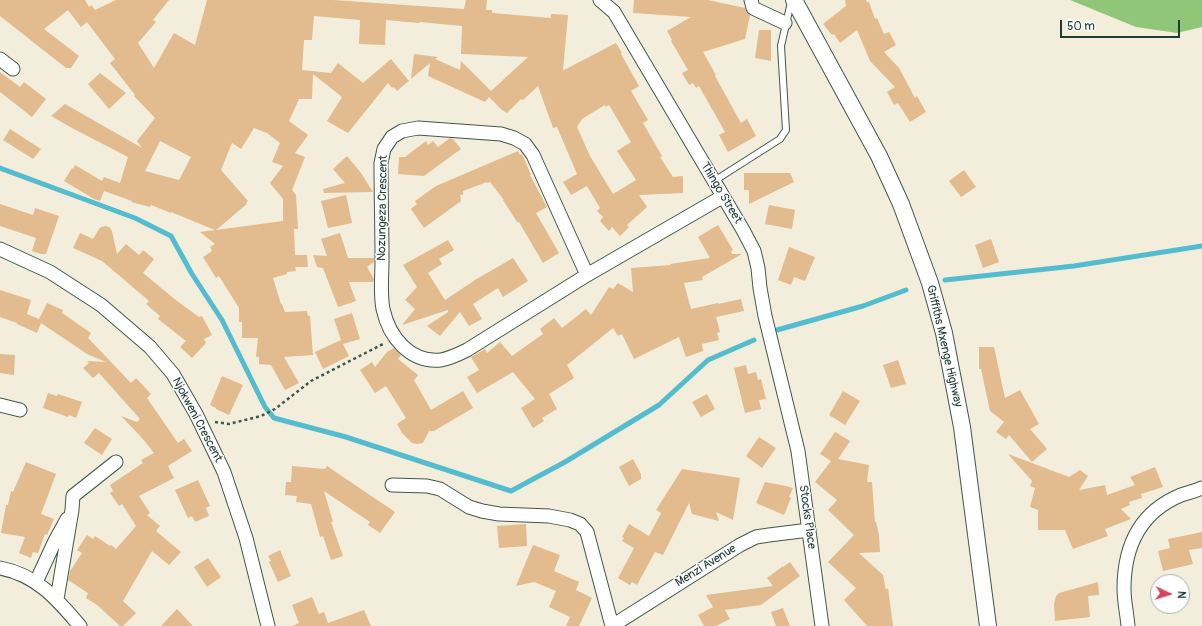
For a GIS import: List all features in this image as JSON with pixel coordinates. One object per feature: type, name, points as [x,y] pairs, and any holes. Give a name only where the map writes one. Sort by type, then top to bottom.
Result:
[{"type":"street","name":"Thingo Street","points":[[600,0],[611,6],[754,251],[765,316],[788,410]]},
{"type":"street","points":[[751,0],[753,8],[785,23]]},
{"type":"street","name":"Griffiths Mxenge Highway","points":[[793,0],[879,156],[901,204],[930,283],[944,333],[962,427],[988,626]]},
{"type":"street","points":[[0,59],[13,69]]},
{"type":"street","name":"Nozungeza Crescent","points":[[587,275],[533,155],[525,144],[514,138],[501,134],[418,128],[402,131],[392,137],[384,149],[381,163],[383,308],[390,331],[405,348],[418,356],[430,360],[442,360],[453,357],[467,350],[587,275],[722,196]]},
{"type":"street","name":"Njokweni Crescent","points":[[0,249],[50,272],[101,305],[150,347],[173,374],[199,420],[224,472],[246,538],[268,626]]},
{"type":"street","points":[[0,405],[20,410]]},
{"type":"street","name":"Stocks Place","points":[[788,410],[798,451],[822,626]]},
{"type":"street","points":[[57,599],[73,496],[116,462]]},
{"type":"street","points":[[392,485],[427,486],[440,490],[469,507],[482,511],[513,515],[549,516],[570,520],[580,524],[587,532],[612,626]]},
{"type":"street","points":[[1128,626],[1124,590],[1128,551],[1135,536],[1146,520],[1164,505],[1181,496],[1202,488]]},
{"type":"street","points":[[36,582],[71,506]]},
{"type":"street","name":"Menzi Avenue","points":[[612,626],[740,545],[756,537],[769,534],[809,530]]},
{"type":"street","points":[[0,568],[13,570],[36,582],[57,599],[80,626]]},
{"type":"lane","points":[[713,182],[780,139],[786,130],[781,46],[785,23],[793,0]]},
{"type":"path","points":[[199,420],[229,424],[261,416],[275,409],[311,381],[386,342],[390,331]]},
{"type":"green space","points":[[1070,0],[1202,0],[1202,27],[1177,33],[1136,27]]},
{"type":"building","points":[[0,0],[85,0],[89,7],[91,5],[95,10],[116,0],[169,0],[153,20],[156,22],[138,43],[154,68],[174,33],[195,45],[207,0],[333,0],[464,9],[466,0],[487,0],[486,10],[492,10],[492,13],[551,18],[551,14],[568,15],[562,71],[616,43],[639,86],[631,91],[648,120],[643,123],[662,156],[660,157],[673,177],[683,176],[683,193],[639,195],[647,207],[627,225],[629,227],[620,236],[612,227],[609,231],[600,221],[603,217],[597,211],[600,208],[587,186],[571,195],[563,182],[577,174],[557,127],[553,128],[538,86],[523,100],[521,99],[507,113],[489,97],[485,102],[428,76],[430,63],[411,79],[414,54],[438,57],[435,59],[460,70],[461,61],[491,91],[528,57],[461,54],[462,26],[420,22],[386,20],[385,45],[359,44],[360,20],[314,16],[312,40],[304,40],[302,70],[331,73],[338,63],[363,83],[391,59],[409,81],[397,91],[388,83],[348,133],[327,121],[342,97],[313,74],[312,99],[299,99],[289,121],[308,135],[295,153],[305,157],[292,190],[296,195],[298,229],[294,229],[295,255],[307,255],[308,267],[295,267],[296,271],[287,272],[287,274],[273,278],[285,312],[307,311],[308,316],[310,316],[313,355],[284,357],[299,383],[285,390],[271,365],[259,364],[259,357],[256,357],[258,338],[242,338],[242,322],[239,322],[239,308],[219,276],[216,278],[203,257],[212,251],[210,247],[215,244],[200,232],[215,230],[171,212],[151,205],[150,207],[131,202],[132,201],[104,191],[100,201],[64,181],[75,165],[102,181],[104,177],[120,183],[128,157],[51,116],[65,104],[142,148],[137,141],[155,118],[134,96],[135,95],[110,63],[115,59],[87,22],[81,27],[68,10],[44,29],[79,56],[71,68],[66,68],[0,16]],"holes":[[[605,105],[606,107],[609,105],[631,142],[617,151],[636,180],[613,194],[590,156],[577,127],[582,119]],[[254,128],[267,133],[280,143],[272,162],[283,166],[270,183],[283,199],[283,221],[216,230],[247,204],[246,203],[248,201],[221,170],[232,143],[241,149]],[[160,141],[191,157],[179,180],[145,171]]]},
{"type":"building","points":[[634,0],[708,0],[745,8],[747,13],[750,15],[745,39],[703,52],[741,123],[747,119],[756,136],[728,152],[719,135],[725,132],[699,86],[696,88],[693,83],[689,85],[682,73],[688,70],[671,41],[672,40],[667,31],[691,17],[633,13]]},
{"type":"building","points":[[845,0],[866,0],[869,2],[875,19],[877,18],[884,34],[889,32],[896,45],[884,52],[899,68],[915,98],[917,96],[926,112],[910,122],[898,103],[894,105],[887,92],[895,87],[870,61],[857,30],[840,43],[834,34],[832,35],[823,24],[846,6]]},
{"type":"building","points":[[759,30],[771,30],[771,61],[755,58]]},
{"type":"building","points":[[0,72],[20,87],[24,82],[46,99],[32,117],[0,92]]},
{"type":"building","points":[[100,73],[126,93],[109,109],[88,84]]},
{"type":"building","points":[[10,129],[41,149],[33,159],[3,140]]},
{"type":"building","points":[[450,138],[453,139],[461,149],[424,176],[398,174],[399,157],[405,157],[426,141],[428,145],[433,141],[438,147]]},
{"type":"building","points":[[518,151],[520,155],[522,154],[530,175],[547,207],[536,213],[559,253],[543,263],[519,222],[517,222],[504,200],[490,182],[463,191],[463,195],[460,195],[461,201],[424,228],[411,209],[417,204],[415,201],[436,186]]},
{"type":"building","points":[[347,156],[361,173],[373,192],[324,193],[323,189],[345,183],[333,169]]},
{"type":"building","points":[[964,170],[976,187],[961,197],[949,181]]},
{"type":"building","points":[[744,173],[790,173],[794,182],[749,204],[749,190],[744,190]]},
{"type":"building","points":[[346,195],[352,223],[328,228],[321,201]]},
{"type":"building","points":[[0,204],[33,215],[35,208],[59,216],[46,254],[32,251],[36,238],[0,226]]},
{"type":"building","points":[[769,205],[795,210],[792,229],[765,224]]},
{"type":"building","points":[[718,225],[733,250],[731,251],[732,254],[742,254],[702,277],[703,280],[684,283],[691,309],[741,299],[744,311],[716,317],[720,332],[717,333],[719,340],[702,344],[703,351],[686,357],[679,337],[634,359],[622,334],[618,336],[613,328],[567,365],[574,378],[549,394],[557,409],[542,418],[544,421],[533,428],[521,408],[535,399],[513,372],[477,393],[467,377],[479,370],[471,357],[485,349],[487,353],[500,342],[512,356],[543,334],[540,329],[554,318],[562,328],[586,309],[591,315],[609,287],[613,289],[618,283],[633,292],[631,268],[671,265],[670,264],[710,258],[698,237]]},
{"type":"building","points":[[106,226],[112,231],[117,254],[126,244],[139,255],[143,250],[154,259],[143,273],[177,301],[199,317],[202,316],[212,335],[204,339],[206,343],[192,358],[180,347],[186,341],[158,319],[160,316],[146,304],[149,301],[102,261],[73,248],[80,233],[93,239],[101,227]]},
{"type":"building","points":[[340,233],[348,258],[374,258],[374,262],[367,267],[374,279],[373,282],[349,282],[356,301],[338,307],[323,268],[317,267],[313,255],[327,256],[321,239]]},
{"type":"building","points":[[991,239],[999,262],[983,268],[975,245]]},
{"type":"building","points":[[448,240],[454,250],[439,259],[442,264],[428,273],[445,300],[475,280],[513,258],[528,281],[503,297],[498,288],[473,304],[482,319],[469,326],[460,312],[440,336],[427,326],[448,312],[448,310],[402,325],[415,309],[405,300],[417,287],[403,265]]},
{"type":"building","points":[[789,247],[815,257],[805,281],[794,277],[791,285],[778,280]]},
{"type":"building","points":[[0,290],[31,300],[27,314],[39,319],[47,303],[63,310],[62,313],[91,333],[88,338],[131,383],[136,378],[151,394],[147,398],[178,443],[184,439],[192,451],[168,466],[174,478],[139,496],[150,513],[147,515],[160,526],[156,531],[181,552],[169,565],[152,551],[123,601],[136,613],[123,626],[120,626],[97,605],[86,598],[88,593],[68,580],[70,571],[82,553],[77,550],[87,535],[93,539],[95,536],[116,549],[136,526],[122,504],[119,506],[110,493],[113,491],[110,485],[143,463],[141,460],[154,453],[121,416],[137,422],[140,419],[99,373],[93,378],[83,368],[89,363],[87,361],[106,362],[87,354],[41,323],[37,333],[17,323],[0,317]]},
{"type":"building","points":[[352,313],[360,339],[343,344],[349,356],[323,369],[315,352],[341,340],[334,319]]},
{"type":"building","points":[[979,347],[994,347],[1005,398],[1020,390],[1039,424],[1030,429],[1047,449],[1032,462],[1009,435],[1006,439],[996,432],[1004,422],[990,411],[981,369],[979,369]]},
{"type":"building","points":[[394,348],[401,355],[398,359],[418,375],[414,380],[431,410],[463,391],[473,408],[434,431],[429,431],[423,443],[412,443],[402,433],[397,424],[406,418],[386,386],[375,393],[360,370],[372,362],[375,367],[387,352]]},
{"type":"building","points":[[0,354],[15,355],[14,375],[0,373]]},
{"type":"building","points":[[898,360],[906,384],[891,388],[883,365]]},
{"type":"building","points":[[746,365],[748,374],[756,372],[758,380],[761,379],[766,399],[759,400],[761,409],[745,413],[734,368]]},
{"type":"building","points":[[222,376],[243,385],[229,415],[210,405]]},
{"type":"building","points":[[843,391],[860,401],[845,425],[829,415]]},
{"type":"building","points":[[48,393],[57,396],[58,394],[82,402],[76,418],[69,415],[68,417],[43,408]]},
{"type":"building","points":[[707,394],[715,409],[701,417],[692,402]]},
{"type":"building","points":[[95,428],[112,439],[102,455],[84,443]]},
{"type":"building","points":[[835,432],[850,441],[838,459],[869,465],[867,482],[872,482],[875,522],[879,535],[880,552],[859,553],[883,575],[886,590],[888,588],[893,626],[867,626],[844,600],[856,588],[828,562],[854,535],[828,510],[837,500],[815,482],[831,461],[820,454]]},
{"type":"building","points":[[759,437],[776,448],[762,468],[746,456]]},
{"type":"building","points":[[1008,454],[1069,477],[1080,470],[1088,476],[1079,490],[1105,485],[1107,495],[1135,485],[1130,477],[1155,467],[1163,487],[1141,494],[1142,498],[1129,502],[1130,505],[1121,509],[1131,519],[1105,529],[1108,536],[1073,549],[1065,530],[1038,530],[1038,510],[1030,507],[1035,488],[1030,486],[1032,481]]},
{"type":"building","points":[[633,459],[641,474],[641,479],[629,486],[619,467]]},
{"type":"building","points":[[26,462],[56,474],[41,514],[54,519],[47,535],[45,534],[38,553],[33,552],[31,558],[19,553],[25,537],[1,533],[6,505],[8,505],[11,491],[13,492]]},
{"type":"building","points":[[292,466],[325,469],[327,466],[395,512],[380,533],[368,525],[370,522],[324,491],[333,522],[331,522],[343,556],[331,560],[323,536],[320,537],[311,504],[296,502],[297,496],[285,495],[286,482],[291,482]]},
{"type":"building","points":[[682,469],[740,478],[733,520],[716,512],[719,521],[692,514],[689,503],[663,555],[655,552],[637,585],[632,582],[630,585],[618,578],[634,548],[622,541],[624,538],[622,537],[629,524],[649,536],[661,513],[656,510]]},
{"type":"building","points":[[198,480],[210,506],[206,508],[209,516],[195,522],[192,516],[188,518],[175,490]]},
{"type":"building","points":[[765,482],[793,488],[789,497],[791,498],[784,515],[756,503]]},
{"type":"building","points":[[526,524],[527,546],[499,548],[497,526]]},
{"type":"building","points":[[1202,532],[1202,548],[1189,550],[1193,564],[1163,571],[1158,551],[1170,548],[1168,539]]},
{"type":"building","points":[[533,545],[560,555],[554,571],[579,582],[576,590],[592,598],[579,626],[566,626],[570,617],[549,607],[556,591],[534,582],[516,586]]},
{"type":"building","points":[[280,550],[291,576],[278,582],[269,562],[271,561],[268,556]]},
{"type":"building","points":[[208,558],[221,577],[207,587],[194,567]]},
{"type":"building","points":[[790,562],[800,576],[761,605],[725,610],[730,619],[716,626],[704,626],[698,615],[713,607],[706,595],[773,586],[767,578]]},
{"type":"building","points":[[1098,582],[1099,595],[1088,596],[1090,617],[1055,621],[1054,604],[1056,596],[1059,593]]},
{"type":"building","points":[[312,597],[319,614],[324,612],[328,623],[364,610],[371,626],[292,626],[299,623],[292,605]]},
{"type":"building","points":[[783,608],[790,626],[776,626],[771,612]]},
{"type":"building","points":[[177,609],[193,626],[161,626]]},
{"type":"waterway","points":[[0,168],[135,218],[171,236],[192,274],[222,320],[265,407],[274,418],[346,437],[511,491],[565,462],[659,405],[708,360],[754,340]]},
{"type":"waterway","points":[[945,280],[1074,266],[1202,246]]},
{"type":"waterway","points":[[777,330],[863,306],[906,290]]}]
